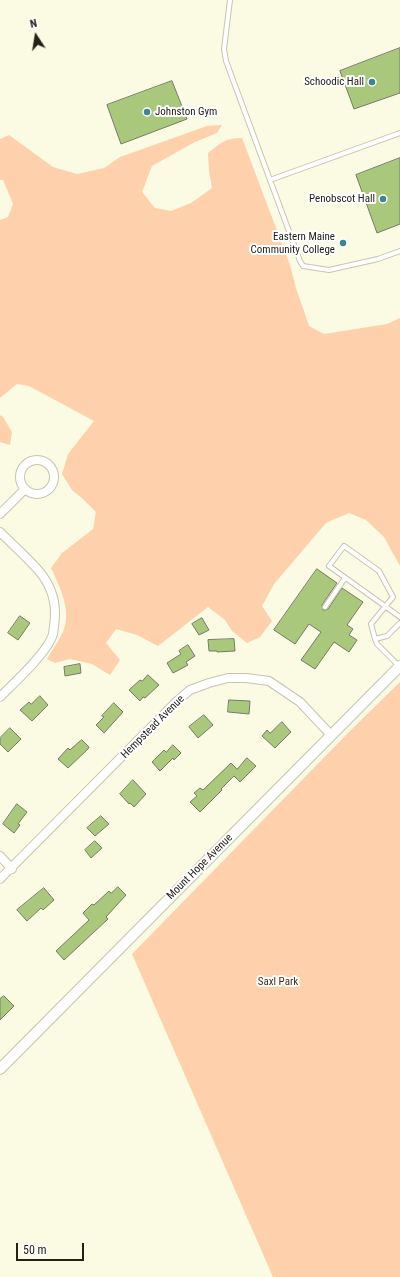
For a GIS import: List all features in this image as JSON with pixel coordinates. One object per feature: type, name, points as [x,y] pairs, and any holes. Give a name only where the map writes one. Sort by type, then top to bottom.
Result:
[{"type":"street","points":[[35,460],[50,466],[54,477],[50,488],[46,492],[35,494],[25,490],[20,480],[22,469],[25,465],[35,460]]},
{"type":"street","points":[[0,514],[25,490]]},
{"type":"street","points":[[0,532],[40,572],[52,593],[55,607],[52,635],[49,642],[34,661],[0,697]]},
{"type":"street","name":"Mount Hope Avenue","points":[[0,1069],[400,666]]},
{"type":"street","name":"Hempstead Avenue","points":[[0,879],[12,869],[190,690],[228,678],[246,678],[269,681],[300,702],[330,735]]},
{"type":"street","points":[[0,856],[12,869]]},
{"type":"lane","points":[[230,0],[224,49],[226,61],[300,260],[304,266],[320,269],[334,269],[378,259],[400,251]]},
{"type":"lane","points":[[270,180],[400,133]]},
{"type":"lane","points":[[400,617],[386,606],[329,566],[344,546],[379,571],[393,597],[386,606],[371,624],[377,644],[400,666]]},
{"type":"lane","points":[[325,607],[345,578]]},
{"type":"lane","points":[[375,639],[387,636],[400,623]]},
{"type":"green space","points":[[222,125],[217,133],[195,142],[152,166],[142,192],[155,208],[171,211],[191,203],[212,188],[208,153],[227,140],[242,138],[290,265],[309,326],[324,334],[387,324],[400,318],[400,566],[384,537],[366,520],[349,513],[326,523],[274,584],[262,606],[272,621],[260,637],[247,643],[232,631],[225,620],[208,607],[158,646],[137,635],[116,629],[106,643],[120,660],[110,675],[92,664],[70,659],[55,663],[47,659],[63,632],[66,608],[58,583],[51,568],[62,553],[93,529],[96,512],[72,490],[62,474],[68,454],[94,421],[29,386],[17,384],[0,398],[0,220],[8,217],[13,204],[3,180],[0,180],[0,139],[9,135],[53,167],[77,174],[104,168],[120,157],[207,126]]},
{"type":"green space","points":[[0,415],[3,417],[12,432],[10,445],[0,442]]},
{"type":"green space","name":"Saxl Park","points":[[400,682],[400,1277],[273,1277],[132,954],[348,733]]},
{"type":"building","name":"Schoodic Hall","points":[[400,48],[400,93],[354,109],[340,71]]},
{"type":"building","name":"Johnston Gym","points":[[172,81],[187,119],[121,144],[107,105]]},
{"type":"building","name":"Penobscot Hall","points":[[400,158],[400,224],[377,233],[356,175]]},
{"type":"building","points":[[317,569],[337,583],[322,605],[323,610],[328,609],[342,588],[363,602],[347,625],[353,629],[349,635],[357,640],[349,652],[334,642],[315,669],[301,660],[321,632],[309,624],[295,644],[274,630]]},
{"type":"building","points":[[20,616],[30,623],[18,640],[8,633]]},
{"type":"building","points":[[202,618],[209,630],[199,635],[192,624]]},
{"type":"building","points":[[234,639],[235,651],[209,651],[208,640]]},
{"type":"building","points":[[188,645],[195,656],[186,662],[188,665],[173,673],[167,663],[181,654],[179,651]]},
{"type":"building","points":[[80,664],[81,673],[65,676],[64,667]]},
{"type":"building","points":[[148,675],[159,685],[140,701],[129,690]]},
{"type":"building","points":[[40,696],[48,705],[32,721],[20,710],[29,702],[31,704]]},
{"type":"building","points":[[229,700],[250,701],[249,714],[228,712]]},
{"type":"building","points":[[114,703],[123,712],[104,733],[96,725]]},
{"type":"building","points":[[204,715],[213,725],[198,738],[189,727]]},
{"type":"building","points":[[282,722],[291,732],[275,748],[262,736],[267,730],[270,733]]},
{"type":"building","points":[[10,728],[21,739],[8,752],[0,744],[0,738]]},
{"type":"building","points":[[82,740],[89,747],[88,749],[68,768],[58,759],[68,748],[70,750]]},
{"type":"building","points":[[173,745],[181,753],[174,760],[173,758],[160,771],[152,762],[164,750],[166,752]]},
{"type":"building","points":[[247,758],[256,766],[240,782],[234,776],[200,812],[190,802],[197,796],[194,793],[200,788],[203,790],[231,763],[237,769]]},
{"type":"building","points":[[133,780],[146,794],[134,807],[130,803],[129,804],[120,794]]},
{"type":"building","points":[[17,804],[27,812],[18,824],[20,825],[14,833],[3,824]]},
{"type":"building","points":[[101,816],[109,824],[95,836],[87,828]]},
{"type":"building","points":[[95,841],[102,848],[91,858],[85,850]]},
{"type":"building","points":[[118,887],[126,895],[106,917],[108,919],[64,960],[56,951],[89,920],[83,913],[109,891],[111,893]]},
{"type":"building","points":[[44,888],[54,900],[43,910],[41,908],[27,921],[17,910]]},
{"type":"building","points":[[4,996],[14,1006],[0,1020],[0,999]]},
{"type":"place","name":"Schoodic Hall","points":[[372,82]]},
{"type":"place","name":"Johnston Gym","points":[[147,112]]},
{"type":"place","name":"Penobscot Hall","points":[[383,199]]},
{"type":"place","name":"Eastern Maine Community College","points":[[343,243]]}]
